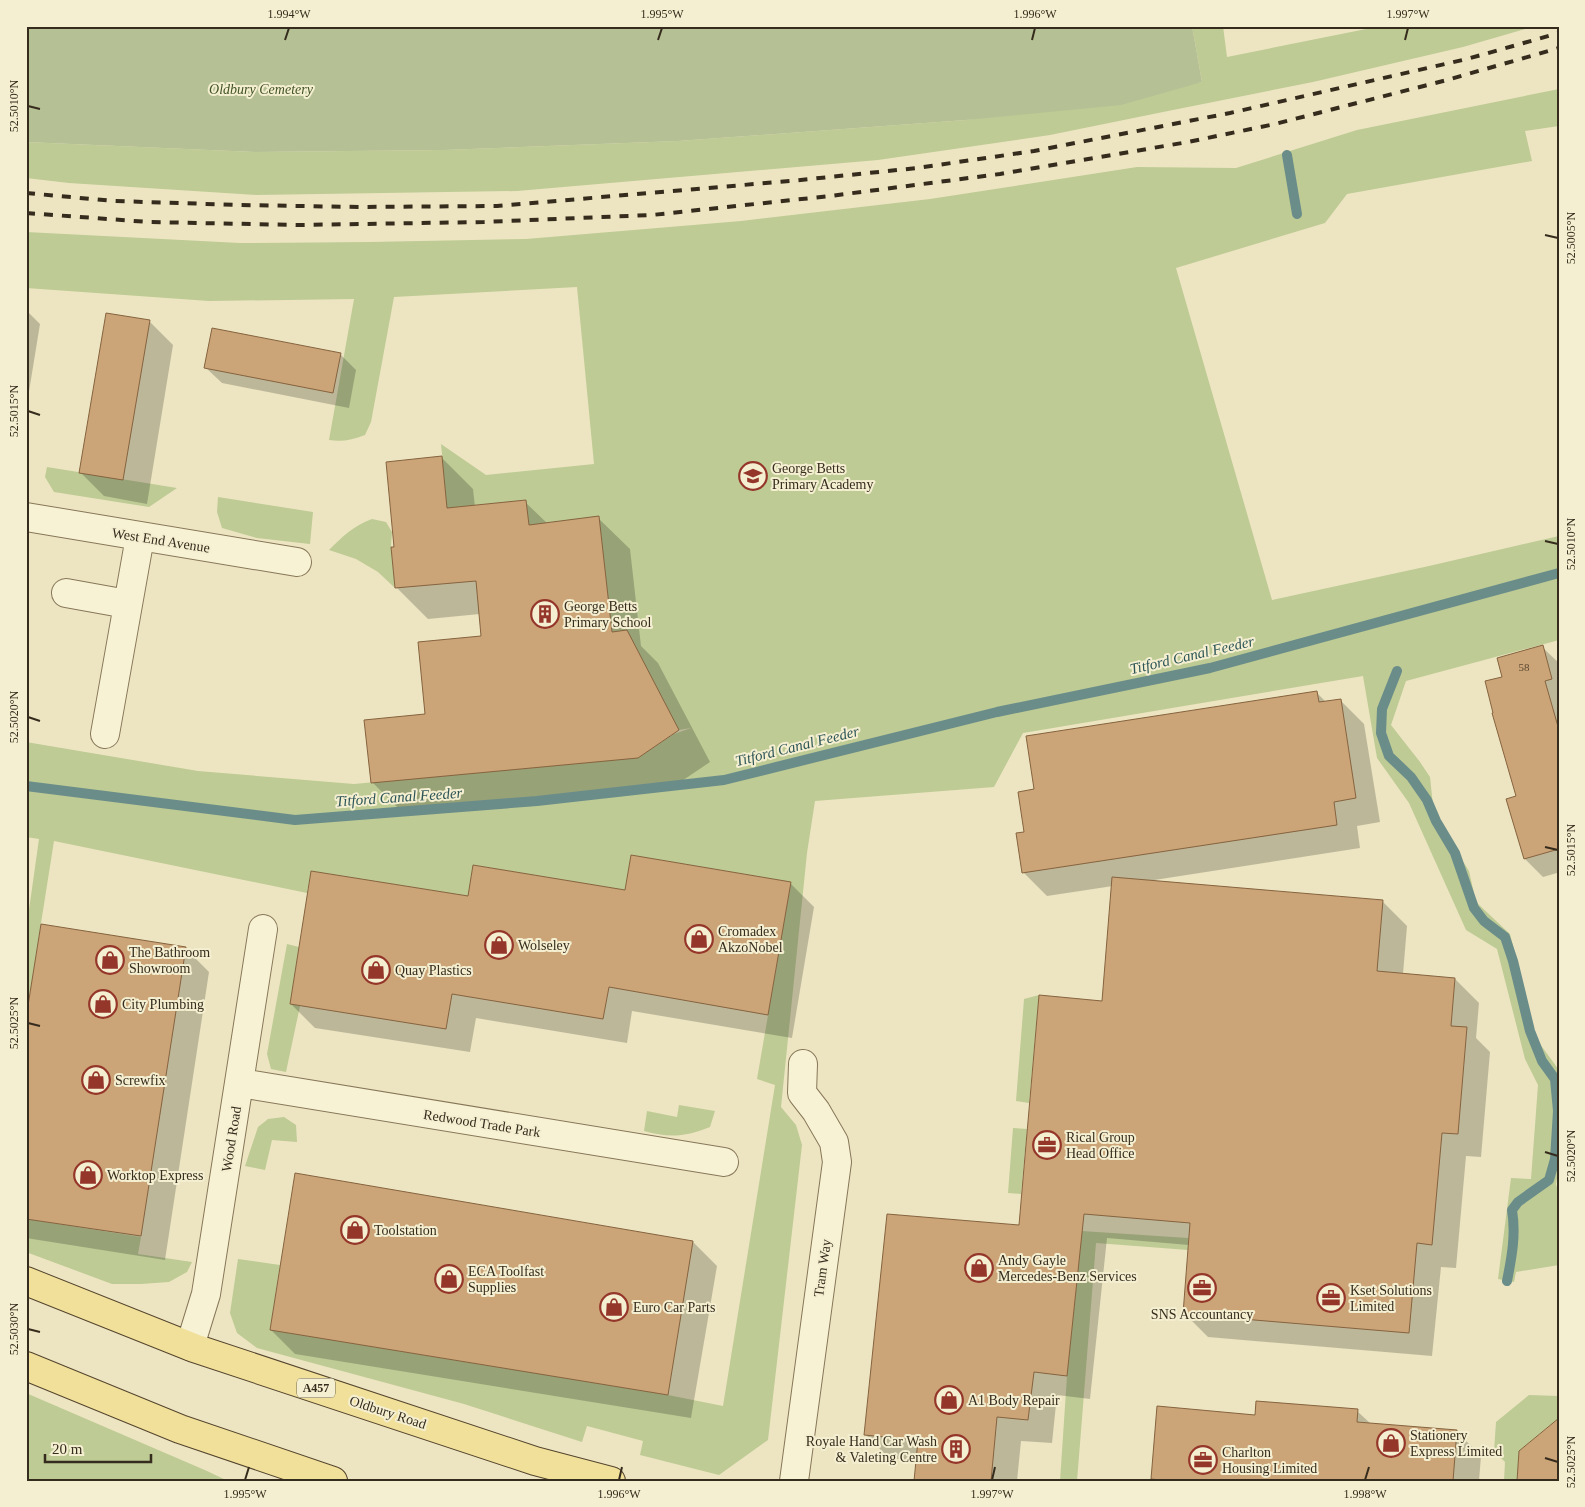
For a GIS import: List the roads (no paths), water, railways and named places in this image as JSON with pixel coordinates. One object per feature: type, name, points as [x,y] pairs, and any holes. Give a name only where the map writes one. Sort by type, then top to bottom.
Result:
[{"type":"main road","name":"Oldbury Road","points":[[26,1281],[190,1346],[535,1461],[612,1481]]},
{"type":"main road","points":[[26,1366],[180,1430],[333,1481]]},
{"type":"main road","points":[[535,1461],[569,1481]]},
{"type":"street","name":"West End Avenue","points":[[26,517],[296,562]]},
{"type":"street","points":[[105,734],[140,537]]},
{"type":"street","points":[[66,593],[127,604]]},
{"type":"street","name":"Wood Road","points":[[190,1346],[205,1301],[263,929]]},
{"type":"street","name":"Tram Way","points":[[794,1481],[837,1162],[834,1142],[816,1111],[802,1093],[803,1064]]},
{"type":"street","name":"Redwood Trade Park","points":[[240,1083],[724,1162]]},
{"type":"waterway","points":[[1287,155],[1297,214]]},
{"type":"waterway","name":"Titford Canal Feeder","points":[[26,786],[295,820],[537,801],[724,780],[997,712],[1210,668],[1559,573]]},
{"type":"waterway","points":[[1397,671],[1382,709],[1381,733],[1389,756],[1411,777],[1427,800],[1436,821],[1455,853],[1474,908],[1484,921],[1505,937],[1513,961],[1530,1031],[1542,1061],[1555,1079],[1558,1111],[1555,1159],[1549,1180],[1518,1202],[1512,1210],[1512,1254],[1507,1281]]},
{"type":"railway","points":[[26,193],[114,201],[241,205],[359,207],[497,206],[790,181],[917,168],[1034,151],[1230,113],[1467,59],[1559,33]]},
{"type":"railway","points":[[26,213],[149,222],[298,225],[484,222],[652,215],[830,196],[1000,174],[1188,142],[1275,124],[1447,80],[1559,48]]},
{"type":"place","name":"George Betts Primary Academy","points":[[753,476]]},
{"type":"place","name":"George Betts Primary School","points":[[545,614]]},
{"type":"place","name":"Cromadex AkzoNobel","points":[[699,939]]},
{"type":"place","name":"Wolseley","points":[[499,945]]},
{"type":"place","name":"The Bathroom Showroom","points":[[110,960]]},
{"type":"place","name":"Quay Plastics","points":[[376,970]]},
{"type":"place","name":"City Plumbing","points":[[103,1004]]},
{"type":"place","name":"Screwfix","points":[[96,1080]]},
{"type":"place","name":"Rical Group Head Office","points":[[1047,1145]]},
{"type":"place","name":"Worktop Express","points":[[88,1175]]},
{"type":"place","name":"Toolstation","points":[[355,1230]]},
{"type":"place","name":"Andy Gayle Mercedes-Benz Services","points":[[979,1268]]},
{"type":"place","name":"ECA Toolfast Supplies","points":[[449,1279]]},
{"type":"place","name":"SNS Accountancy","points":[[1202,1288]]},
{"type":"place","name":"Kset Solutions Limited","points":[[1331,1298]]},
{"type":"place","name":"Euro Car Parts","points":[[614,1307]]},
{"type":"place","name":"A1 Body Repair","points":[[949,1400]]},
{"type":"place","name":"Stationery Express Limited","points":[[1391,1443]]},
{"type":"place","name":"Royale Hand Car Wash & Valeting Centre","points":[[956,1449]]},
{"type":"place","name":"Charlton Housing Limited","points":[[1203,1460]]},
{"type":"park label","name":"Oldbury Cemetery","points":[[261,89]]}]
